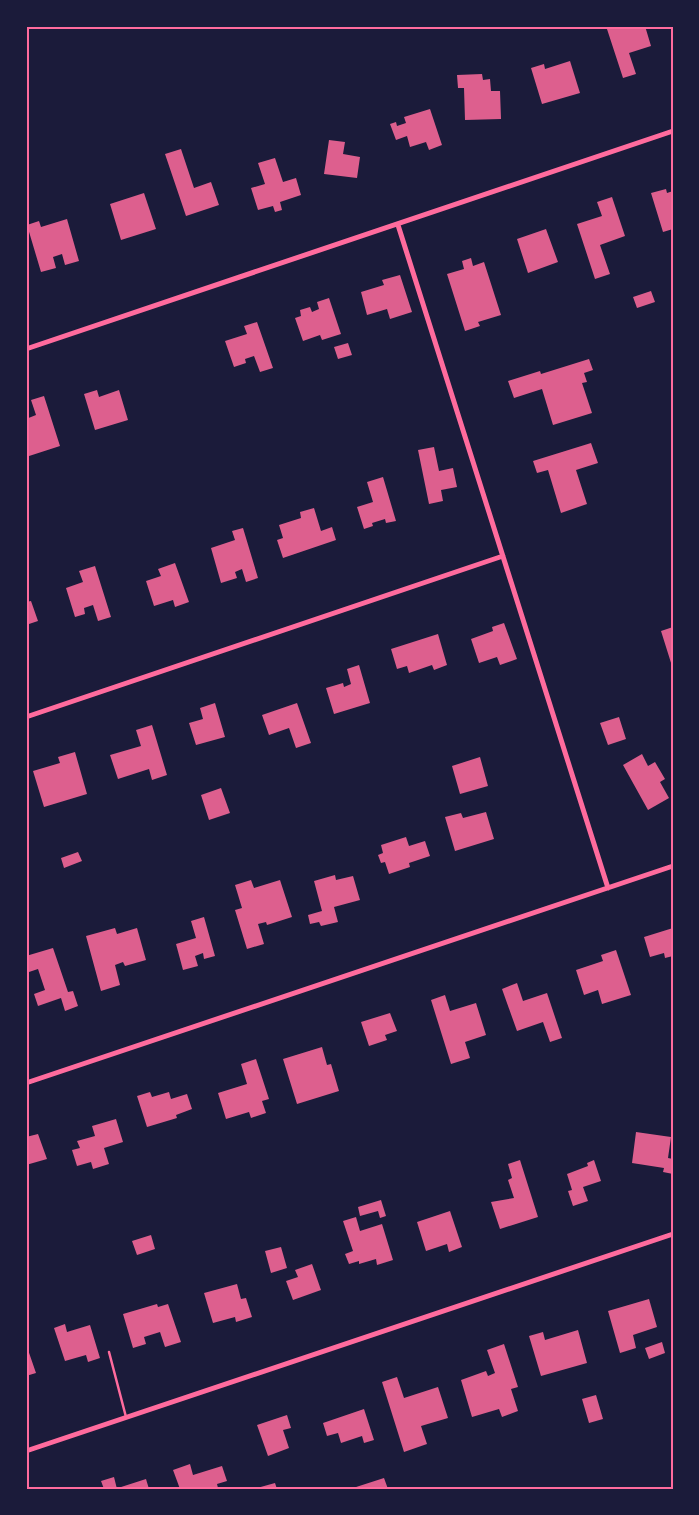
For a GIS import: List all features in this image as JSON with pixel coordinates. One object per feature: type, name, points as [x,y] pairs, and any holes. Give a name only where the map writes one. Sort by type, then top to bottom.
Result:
[{"type":"street","points":[[26,349],[673,131]]},
{"type":"street","points":[[398,225],[608,888]]},
{"type":"street","points":[[26,717],[503,556]]},
{"type":"street","points":[[26,1083],[673,866]]},
{"type":"street","points":[[26,1451],[673,1234]]},
{"type":"lane","points":[[109,1352],[126,1417]]},
{"type":"building","points":[[606,26],[645,26],[651,46],[629,53],[636,74],[623,78]]},
{"type":"building","points":[[570,61],[580,93],[542,104],[531,68],[544,64],[545,69]]},
{"type":"building","points":[[482,74],[483,80],[490,79],[491,91],[500,91],[501,119],[465,120],[464,88],[458,88],[457,75]]},
{"type":"building","points":[[430,109],[442,145],[429,150],[426,142],[410,147],[407,136],[396,140],[390,124],[396,122],[397,126],[406,123],[404,117]]},
{"type":"building","points":[[329,140],[345,142],[343,154],[360,157],[357,178],[324,174]]},
{"type":"building","points":[[181,149],[194,188],[211,182],[219,205],[186,216],[165,154]]},
{"type":"building","points":[[275,158],[283,182],[296,178],[301,195],[280,202],[282,210],[275,212],[273,206],[258,210],[251,188],[265,184],[258,163]]},
{"type":"building","points":[[666,189],[667,193],[673,191],[673,229],[663,232],[651,193]]},
{"type":"building","points":[[144,193],[156,229],[121,240],[110,204]]},
{"type":"building","points":[[612,197],[625,236],[600,245],[610,274],[595,279],[577,224],[602,216],[597,202]]},
{"type":"building","points":[[67,219],[79,261],[65,265],[62,254],[53,257],[56,268],[41,272],[27,225],[39,221],[41,227]]},
{"type":"building","points":[[546,229],[558,262],[528,273],[517,239]]},
{"type":"building","points":[[471,258],[473,266],[484,262],[501,315],[478,322],[480,326],[465,331],[447,274],[464,269],[462,261]]},
{"type":"building","points":[[400,275],[412,312],[390,319],[387,309],[367,315],[361,292],[384,285],[382,280]]},
{"type":"building","points":[[651,291],[655,302],[637,308],[633,297]]},
{"type":"building","points":[[329,298],[341,334],[322,340],[320,335],[303,341],[295,318],[301,316],[300,310],[310,307],[312,312],[319,309],[317,302]]},
{"type":"building","points":[[257,322],[273,368],[260,372],[254,356],[245,359],[246,363],[234,367],[225,341],[247,334],[244,326]]},
{"type":"building","points":[[348,343],[352,355],[338,359],[334,347]]},
{"type":"building","points":[[589,359],[593,370],[584,373],[587,382],[582,383],[592,413],[553,425],[542,389],[514,398],[508,381],[540,371],[541,374]]},
{"type":"building","points":[[97,390],[99,397],[119,390],[128,420],[95,430],[84,394]]},
{"type":"building","points":[[44,396],[60,446],[26,457],[26,419],[36,415],[31,400]]},
{"type":"building","points":[[591,443],[598,463],[576,470],[587,504],[561,513],[548,470],[537,473],[533,461]]},
{"type":"building","points":[[434,447],[439,471],[453,468],[457,487],[441,490],[443,501],[429,504],[418,450]]},
{"type":"building","points":[[383,477],[396,521],[386,523],[385,519],[372,523],[373,526],[364,529],[357,507],[373,502],[367,482]]},
{"type":"building","points":[[314,508],[321,531],[332,527],[336,540],[283,558],[277,540],[283,538],[279,525],[301,518],[300,512]]},
{"type":"building","points":[[243,528],[258,578],[246,582],[242,569],[235,572],[237,578],[221,583],[211,548],[235,540],[232,531]]},
{"type":"building","points":[[175,563],[189,602],[175,607],[173,600],[154,606],[146,581],[161,576],[158,569]]},
{"type":"building","points":[[95,566],[111,617],[98,621],[93,605],[84,608],[85,614],[75,617],[66,588],[83,582],[79,571]]},
{"type":"building","points":[[31,601],[38,621],[26,625],[26,602]]},
{"type":"building","points":[[504,623],[517,659],[500,665],[497,657],[479,663],[471,639],[493,631],[492,627]]},
{"type":"building","points":[[673,627],[673,665],[672,666],[661,631]]},
{"type":"building","points":[[438,634],[447,665],[434,670],[432,665],[409,673],[407,666],[397,669],[391,649]]},
{"type":"building","points":[[359,665],[370,703],[334,714],[326,688],[343,683],[344,687],[351,684],[347,669]]},
{"type":"building","points":[[215,703],[225,737],[196,745],[189,723],[203,719],[200,708]]},
{"type":"building","points":[[297,703],[311,743],[296,748],[289,728],[269,735],[262,715]]},
{"type":"building","points":[[619,717],[626,739],[608,745],[600,723]]},
{"type":"building","points":[[152,725],[167,775],[152,780],[149,769],[118,779],[110,755],[141,746],[136,730]]},
{"type":"building","points":[[75,752],[87,794],[44,807],[33,771],[60,763],[58,757]]},
{"type":"building","points":[[642,754],[648,766],[655,762],[665,779],[660,782],[669,798],[648,810],[623,765]]},
{"type":"building","points":[[480,757],[488,786],[460,794],[452,766]]},
{"type":"building","points":[[221,788],[230,813],[209,820],[201,795]]},
{"type":"building","points":[[486,812],[494,839],[455,851],[445,817],[461,813],[463,818]]},
{"type":"building","points":[[406,837],[409,846],[425,841],[430,856],[409,863],[410,867],[389,874],[385,862],[381,863],[378,855],[383,853],[381,845]]},
{"type":"building","points":[[78,852],[82,861],[64,868],[61,858]]},
{"type":"building","points":[[335,875],[336,880],[353,876],[360,900],[334,907],[338,922],[321,926],[319,922],[310,924],[308,915],[322,911],[314,881]]},
{"type":"building","points":[[251,880],[254,888],[280,880],[292,917],[267,925],[266,922],[258,924],[264,944],[247,949],[235,910],[242,908],[235,885]]},
{"type":"building","points":[[204,917],[215,956],[204,959],[203,953],[195,956],[198,966],[183,970],[176,944],[196,938],[191,921]]},
{"type":"building","points":[[115,928],[117,934],[137,928],[146,960],[125,966],[123,962],[115,965],[120,985],[101,991],[86,936]]},
{"type":"building","points":[[673,928],[673,956],[665,958],[664,953],[650,957],[644,937]]},
{"type":"building","points":[[53,948],[68,992],[73,991],[78,1006],[65,1011],[61,998],[38,1006],[34,994],[45,990],[38,969],[26,973],[26,956]]},
{"type":"building","points":[[616,950],[631,995],[602,1004],[598,990],[584,995],[576,970],[603,961],[601,955]]},
{"type":"building","points":[[517,983],[523,1001],[547,993],[562,1038],[550,1042],[543,1022],[517,1031],[502,989]]},
{"type":"building","points":[[445,995],[450,1011],[476,1003],[486,1035],[465,1042],[470,1058],[451,1064],[431,1000]]},
{"type":"building","points":[[390,1013],[397,1031],[385,1035],[387,1040],[369,1046],[361,1022]]},
{"type":"building","points":[[322,1047],[327,1065],[331,1064],[339,1091],[297,1104],[283,1059]]},
{"type":"building","points":[[256,1059],[269,1099],[262,1101],[266,1113],[251,1118],[249,1112],[226,1119],[218,1093],[247,1084],[241,1064]]},
{"type":"building","points":[[150,1092],[152,1097],[169,1092],[171,1099],[187,1094],[192,1109],[176,1115],[177,1118],[147,1127],[137,1096]]},
{"type":"building","points":[[116,1119],[123,1142],[104,1148],[109,1164],[93,1169],[91,1162],[77,1166],[72,1150],[80,1148],[77,1141],[95,1136],[92,1126]]},
{"type":"building","points":[[636,1132],[671,1137],[668,1158],[673,1159],[673,1174],[663,1172],[664,1168],[632,1163]]},
{"type":"building","points":[[38,1134],[47,1159],[26,1165],[26,1137]]},
{"type":"building","points":[[520,1160],[538,1217],[500,1229],[491,1202],[514,1198],[508,1180],[512,1178],[508,1164]]},
{"type":"building","points":[[594,1160],[601,1181],[583,1187],[588,1201],[573,1206],[568,1191],[572,1190],[567,1174],[588,1166],[587,1163]]},
{"type":"building","points":[[381,1200],[386,1216],[380,1218],[378,1211],[360,1216],[358,1207]]},
{"type":"building","points":[[450,1211],[462,1247],[449,1252],[447,1244],[426,1251],[417,1222]]},
{"type":"building","points":[[356,1217],[360,1231],[382,1224],[393,1260],[377,1265],[376,1259],[359,1264],[359,1261],[349,1264],[345,1254],[353,1251],[343,1221]]},
{"type":"building","points":[[151,1235],[155,1249],[137,1255],[132,1241]]},
{"type":"building","points":[[281,1247],[287,1268],[271,1273],[265,1251]]},
{"type":"building","points":[[312,1264],[321,1290],[293,1300],[286,1281],[298,1277],[295,1270]]},
{"type":"building","points":[[237,1284],[241,1299],[246,1298],[252,1317],[236,1322],[235,1317],[213,1323],[204,1293]]},
{"type":"building","points":[[649,1299],[657,1327],[633,1335],[636,1348],[620,1353],[608,1311]]},
{"type":"building","points":[[157,1304],[158,1307],[168,1304],[181,1342],[165,1347],[160,1332],[144,1337],[146,1344],[133,1348],[123,1314]]},
{"type":"building","points":[[65,1324],[67,1332],[90,1325],[100,1358],[88,1362],[86,1355],[65,1361],[54,1328]]},
{"type":"building","points":[[578,1330],[587,1363],[541,1376],[529,1336],[543,1332],[545,1340]]},
{"type":"building","points":[[662,1342],[665,1353],[649,1359],[645,1348]]},
{"type":"building","points":[[26,1344],[36,1373],[26,1376]]},
{"type":"building","points":[[504,1344],[518,1387],[511,1389],[518,1411],[502,1417],[499,1409],[472,1417],[461,1380],[486,1371],[488,1376],[495,1373],[487,1350]]},
{"type":"building","points":[[397,1377],[404,1398],[438,1387],[448,1418],[421,1426],[427,1444],[404,1452],[382,1382]]},
{"type":"building","points":[[596,1395],[603,1419],[589,1423],[582,1399]]},
{"type":"building","points":[[364,1409],[374,1440],[364,1443],[362,1436],[341,1443],[338,1433],[327,1436],[323,1423]]},
{"type":"building","points":[[287,1415],[291,1428],[283,1430],[289,1448],[268,1456],[257,1425]]},
{"type":"building","points":[[190,1464],[193,1475],[222,1466],[227,1481],[217,1484],[218,1488],[215,1489],[180,1489],[173,1470]]},
{"type":"building","points":[[114,1477],[117,1489],[104,1489],[101,1481]]},
{"type":"building","points":[[384,1478],[388,1489],[353,1489],[353,1488]]},
{"type":"building","points":[[146,1479],[149,1489],[118,1489],[118,1488]]},
{"type":"building","points":[[275,1483],[277,1489],[257,1488]]}]
